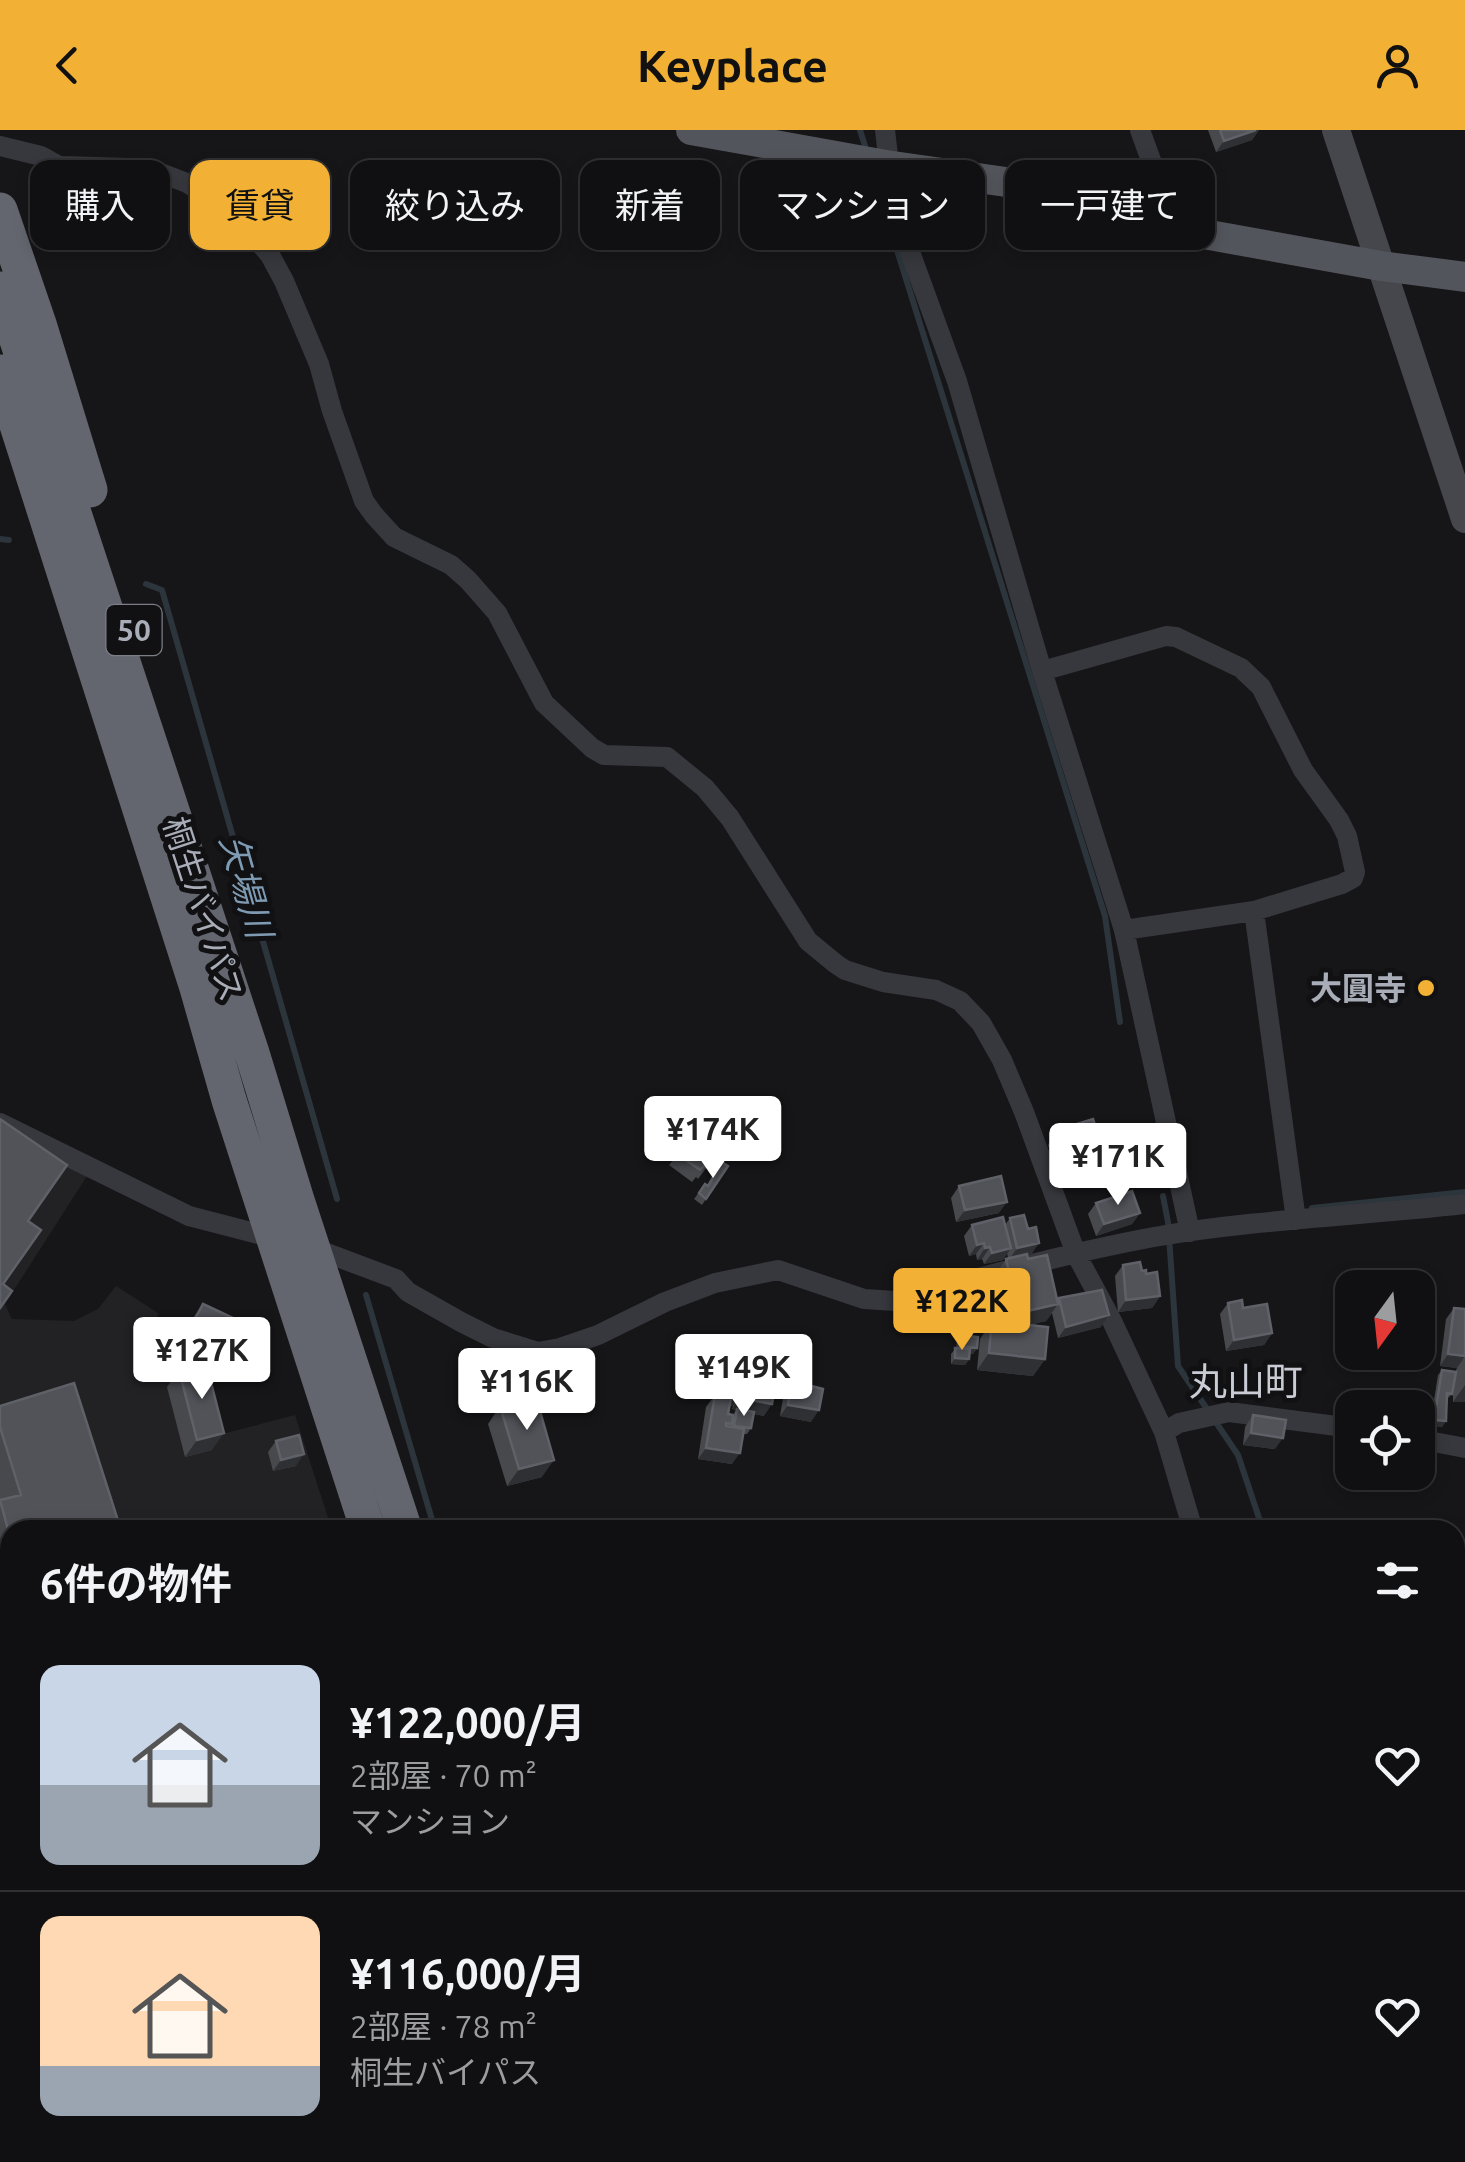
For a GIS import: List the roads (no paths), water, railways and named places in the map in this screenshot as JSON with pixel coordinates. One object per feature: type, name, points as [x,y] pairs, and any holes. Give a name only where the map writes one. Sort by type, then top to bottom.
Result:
[{"type":"highway","name":"50","points":[[0,210],[40,324],[242,968],[252,1053]]},
{"type":"highway","name":"桐生バイパス","points":[[0,289],[45,468],[229,1100],[365,1520]]},
{"type":"highway","name":"桐生バイパス","points":[[0,372],[45,468],[252,1053],[402,1520]]},
{"type":"highway","name":"50","points":[[0,434],[170,970],[229,1100]]},
{"type":"main road","points":[[691,130],[858,160]]},
{"type":"main road","points":[[1336,130],[1465,518]]},
{"type":"main road","points":[[1215,235],[1465,277]]},
{"type":"street","points":[[884,130],[886,160]]},
{"type":"street","points":[[1140,130],[1151,160]]},
{"type":"street","points":[[0,146],[41,156],[60,166],[158,172],[188,183],[241,221],[270,255],[284,281],[319,364],[364,500],[374,516],[394,537],[451,565],[498,613],[544,704],[604,756],[667,757],[705,788],[730,818],[808,941],[844,970],[883,982],[936,990],[960,1000],[981,1024],[1002,1060],[1024,1112],[1076,1254],[1164,1432],[1190,1520]]},
{"type":"street","points":[[909,250],[956,381],[1124,930],[1184,1233]]},
{"type":"street","points":[[1042,670],[1166,636],[1176,637],[1241,668],[1261,687],[1303,770],[1346,836],[1355,872],[1353,878],[1342,884],[1254,911],[1124,930]]},
{"type":"street","points":[[1254,911],[1296,1220]]},
{"type":"street","points":[[0,1122],[189,1216],[314,1248],[396,1279],[408,1292],[477,1330],[538,1352],[598,1335],[715,1283],[778,1270],[864,1299],[895,1301],[1154,1237],[1465,1204]]},
{"type":"street","points":[[1164,1432],[1179,1422],[1229,1412],[1335,1426]]},
{"type":"street","points":[[1435,1442],[1465,1448]]},
{"type":"waterway","points":[[860,130],[865,146]]},
{"type":"waterway","points":[[897,250],[1105,916],[1120,1022]]},
{"type":"waterway","name":"矢場川","points":[[0,539],[9,540]]},
{"type":"waterway","name":"矢場川","points":[[146,584],[162,590],[337,1199]]},
{"type":"waterway","points":[[1312,1208],[1465,1192]]},
{"type":"waterway","points":[[1163,1196],[1178,1366],[1238,1455],[1260,1520]]},
{"type":"waterway","name":"矢場川","points":[[366,1295],[432,1520]]},
{"type":"place","name":"大圓寺","points":[[1426,988]]},
{"type":"district","name":"丸山町","points":[[1246,1381]]}]
